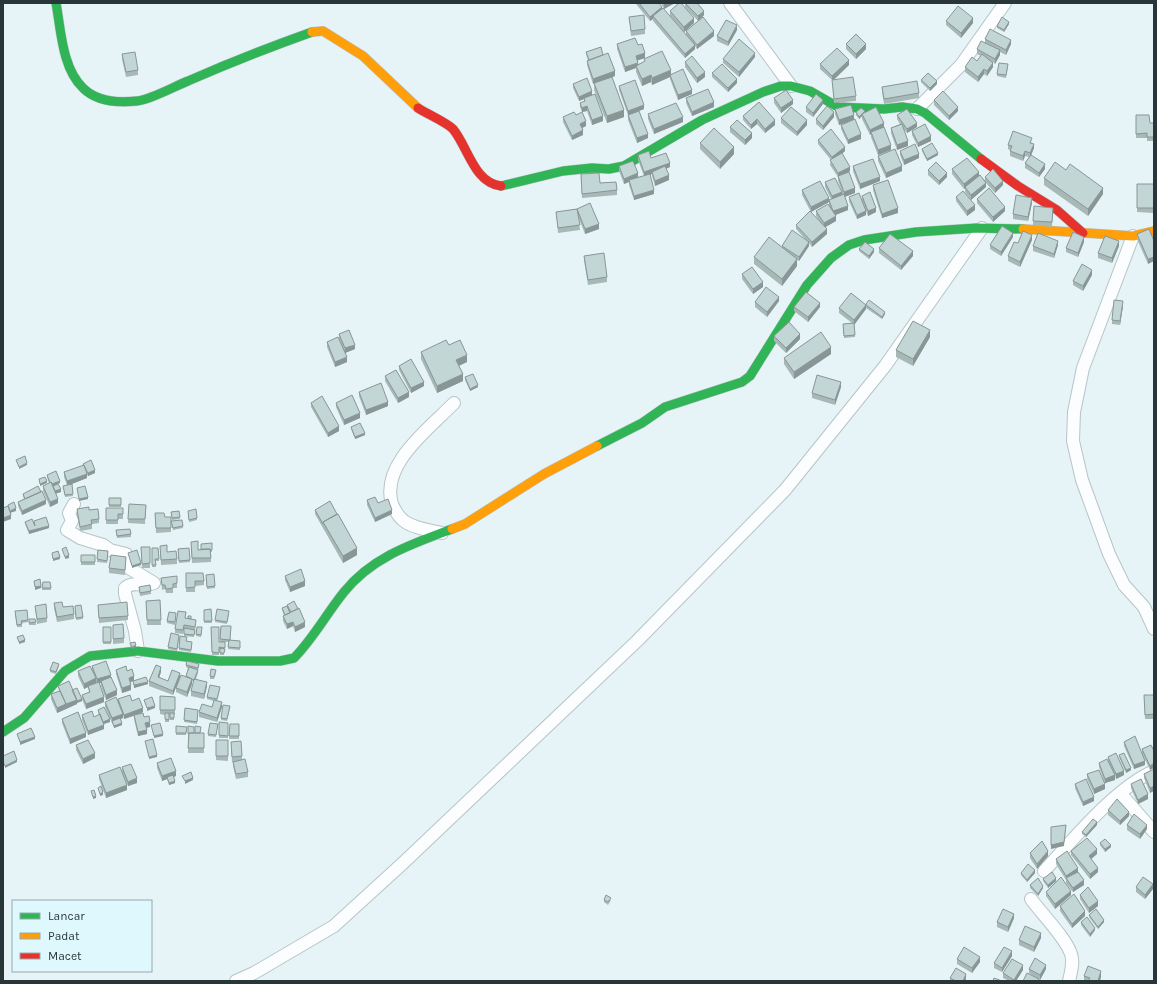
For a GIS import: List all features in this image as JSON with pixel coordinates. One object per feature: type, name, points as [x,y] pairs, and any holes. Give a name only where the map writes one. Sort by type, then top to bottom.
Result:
[{"type":"street","points":[[56,3],[69,69],[78,85],[89,94],[103,100],[122,103],[139,101],[266,48],[313,32],[323,32],[363,56],[414,106],[452,128],[482,177],[495,185],[505,186],[563,171],[592,168],[609,169],[624,166],[702,120],[768,90],[791,86],[810,91],[838,107],[884,109],[902,106],[917,109],[925,113],[979,158],[1057,210],[1083,233]]},
{"type":"street","points":[[730,3],[791,86]]},
{"type":"street","points":[[917,109],[961,65],[1005,3]]},
{"type":"street","points":[[236,981],[254,974],[334,926],[402,864],[643,635],[785,490],[885,366],[982,228]]},
{"type":"street","points":[[3,732],[24,718],[65,671],[81,660],[90,656],[138,651],[218,661],[287,660],[300,652],[345,591],[360,575],[379,560],[408,546],[465,524],[544,474],[642,423],[665,407],[742,382],[750,376],[815,275],[845,248],[862,241],[906,233],[982,228],[1133,236],[1154,231]]},
{"type":"street","points":[[1133,236],[1083,368],[1074,412],[1073,441],[1082,480],[1109,554],[1124,585],[1144,607],[1154,629]]},
{"type":"street","points":[[443,533],[415,527],[405,522],[398,515],[393,506],[390,486],[394,471],[405,454],[454,403]]},
{"type":"street","points":[[74,504],[69,512],[72,520],[67,530],[80,538],[103,545],[110,550],[126,554],[129,568],[154,584],[141,586],[135,583],[129,584],[125,588],[125,594],[135,631],[138,651]]},
{"type":"street","points":[[1044,871],[1105,806],[1143,776],[1154,771]]},
{"type":"street","points":[[1121,794],[1154,832]]},
{"type":"street","points":[[1030,899],[1062,938],[1072,954],[1072,968],[1069,981]]},
{"type":"building","points":[[639,3],[659,3],[662,7],[650,17]]},
{"type":"building","points":[[681,3],[694,18],[684,27],[670,11]]},
{"type":"building","points":[[685,3],[697,3],[704,11],[698,16]]},
{"type":"building","points":[[958,6],[973,18],[961,33],[946,21]]},
{"type":"building","points":[[663,8],[695,45],[685,54],[653,16]]},
{"type":"building","points":[[644,15],[645,29],[631,31],[629,17]]},
{"type":"building","points":[[703,17],[714,31],[697,45],[686,31]]},
{"type":"building","points":[[1002,17],[1009,22],[1004,30],[997,26]]},
{"type":"building","points":[[726,20],[737,25],[728,42],[717,36]]},
{"type":"building","points":[[990,29],[1011,40],[1006,50],[985,39]]},
{"type":"building","points":[[856,34],[866,44],[856,54],[846,44]]},
{"type":"building","points":[[635,38],[638,45],[642,44],[645,53],[636,56],[638,63],[625,67],[617,44]]},
{"type":"building","points":[[739,39],[755,53],[739,72],[723,59]]},
{"type":"building","points":[[981,41],[1000,50],[995,59],[977,49]]},
{"type":"building","points":[[601,47],[603,55],[589,60],[586,52]]},
{"type":"building","points":[[837,48],[849,60],[832,76],[820,64]]},
{"type":"building","points":[[662,51],[671,70],[652,78],[651,75],[642,79],[636,66],[645,61],[644,59]]},
{"type":"building","points":[[135,52],[138,70],[126,72],[122,54]]},
{"type":"building","points":[[608,53],[615,71],[593,79],[587,61]]},
{"type":"building","points":[[982,54],[993,63],[987,71],[984,69],[978,77],[965,67],[972,57],[977,61]]},
{"type":"building","points":[[692,56],[705,72],[697,78],[685,62]]},
{"type":"building","points":[[999,63],[1008,64],[1006,75],[997,74]]},
{"type":"building","points":[[722,64],[737,79],[728,88],[712,73]]},
{"type":"building","points":[[683,69],[692,90],[678,95],[670,75]]},
{"type":"building","points":[[928,73],[937,81],[930,88],[921,80]]},
{"type":"building","points":[[612,77],[624,110],[607,116],[594,83]]},
{"type":"building","points":[[853,77],[856,96],[834,99],[832,80]]},
{"type":"building","points":[[587,78],[592,91],[579,97],[573,84]]},
{"type":"building","points":[[635,80],[644,105],[628,111],[619,86]]},
{"type":"building","points":[[917,81],[919,93],[884,99],[882,87]]},
{"type":"building","points":[[708,89],[714,102],[692,112],[686,98]]},
{"type":"building","points":[[786,90],[793,100],[781,108],[774,98]]},
{"type":"building","points":[[943,91],[958,107],[949,116],[934,100]]},
{"type":"building","points":[[595,94],[603,116],[592,120],[587,106],[582,108],[580,103],[585,101],[584,98]]},
{"type":"building","points":[[816,94],[823,100],[813,113],[806,107]]},
{"type":"building","points":[[759,102],[775,120],[765,129],[757,119],[751,125],[743,116]]},
{"type":"building","points":[[676,103],[683,117],[654,129],[648,114]]},
{"type":"building","points":[[851,105],[854,115],[839,120],[835,109]]},
{"type":"building","points":[[827,106],[834,112],[823,126],[816,119]]},
{"type":"building","points":[[791,107],[807,120],[797,132],[781,118]]},
{"type":"building","points":[[876,107],[884,123],[870,130],[862,114]]},
{"type":"building","points":[[861,108],[865,111],[859,117],[856,112]]},
{"type":"building","points":[[907,109],[917,123],[907,129],[897,115]]},
{"type":"building","points":[[639,111],[648,134],[637,138],[628,115]]},
{"type":"building","points":[[574,112],[576,115],[582,112],[586,121],[580,124],[583,130],[572,136],[563,117]]},
{"type":"building","points":[[1136,115],[1149,115],[1150,123],[1154,123],[1154,137],[1147,137],[1147,133],[1136,134]]},
{"type":"building","points":[[855,119],[861,134],[848,140],[841,125]]},
{"type":"building","points":[[737,120],[752,133],[745,140],[730,127]]},
{"type":"building","points":[[902,124],[908,141],[897,145],[891,128]]},
{"type":"building","points":[[925,124],[931,136],[918,143],[912,131]]},
{"type":"building","points":[[884,127],[891,145],[878,150],[871,132]]},
{"type":"building","points":[[714,128],[734,147],[720,162],[700,143]]},
{"type":"building","points":[[831,129],[845,147],[832,157],[818,140]]},
{"type":"building","points":[[1013,131],[1032,138],[1030,143],[1034,144],[1030,153],[1025,151],[1023,156],[1010,151],[1012,146],[1008,145]]},
{"type":"building","points":[[932,143],[938,153],[927,159],[922,149]]},
{"type":"building","points":[[915,144],[919,154],[904,160],[900,151]]},
{"type":"building","points":[[895,149],[902,166],[886,173],[878,156]]},
{"type":"building","points":[[649,151],[651,158],[666,153],[670,163],[644,172],[638,155]]},
{"type":"building","points":[[842,153],[850,167],[838,173],[830,160]]},
{"type":"building","points":[[1031,155],[1045,164],[1039,173],[1025,163]]},
{"type":"building","points":[[967,158],[979,172],[964,184],[952,169]]},
{"type":"building","points":[[873,159],[880,177],[860,184],[853,166]]},
{"type":"building","points":[[633,161],[638,173],[624,179],[619,166]]},
{"type":"building","points":[[936,162],[947,173],[939,181],[928,170]]},
{"type":"building","points":[[1055,162],[1066,170],[1070,164],[1103,188],[1088,209],[1044,178]]},
{"type":"building","points":[[665,166],[669,175],[655,181],[652,172]]},
{"type":"building","points":[[993,169],[1003,181],[995,188],[985,177]]},
{"type":"building","points":[[849,172],[855,188],[844,192],[838,176]]},
{"type":"building","points":[[599,173],[600,183],[616,182],[617,190],[582,194],[581,174]]},
{"type":"building","points":[[650,174],[654,190],[634,196],[629,180]]},
{"type":"building","points":[[980,175],[986,183],[971,195],[965,187]]},
{"type":"building","points":[[835,178],[842,192],[832,196],[825,182]]},
{"type":"building","points":[[888,180],[898,208],[882,214],[873,185]]},
{"type":"building","points":[[820,181],[829,198],[811,207],[802,190]]},
{"type":"building","points":[[1137,184],[1154,184],[1154,208],[1137,208]]},
{"type":"building","points":[[989,188],[1005,207],[993,217],[977,199]]},
{"type":"building","points":[[963,191],[975,205],[967,211],[956,197]]},
{"type":"building","points":[[870,192],[876,208],[868,211],[862,196]]},
{"type":"building","points":[[859,193],[866,211],[857,215],[849,197]]},
{"type":"building","points":[[844,194],[848,206],[833,211],[829,200]]},
{"type":"building","points":[[1016,195],[1032,198],[1028,217],[1013,214]]},
{"type":"building","points":[[590,203],[599,224],[585,229],[577,209]]},
{"type":"building","points":[[828,204],[836,216],[824,223],[816,211]]},
{"type":"building","points":[[1034,206],[1053,208],[1052,222],[1033,221]]},
{"type":"building","points":[[577,209],[580,225],[558,228],[556,212]]},
{"type":"building","points":[[810,211],[827,229],[812,242],[796,225]]},
{"type":"building","points":[[1002,226],[1013,233],[1001,252],[990,245]]},
{"type":"building","points":[[1149,229],[1154,241],[1154,257],[1148,259],[1137,234]]},
{"type":"building","points":[[792,230],[809,242],[799,257],[782,246]]},
{"type":"building","points":[[1023,231],[1032,235],[1020,262],[1008,256],[1014,242],[1018,243]]},
{"type":"building","points":[[1073,232],[1084,237],[1078,253],[1066,248]]},
{"type":"building","points":[[1038,233],[1058,241],[1054,254],[1033,246]]},
{"type":"building","points":[[890,234],[913,251],[901,266],[879,248]]},
{"type":"building","points":[[1105,236],[1119,241],[1112,258],[1098,253]]},
{"type":"building","points":[[769,237],[797,259],[782,279],[754,257]]},
{"type":"building","points":[[865,242],[874,249],[869,256],[859,249]]},
{"type":"building","points":[[604,253],[607,277],[588,280],[584,256]]},
{"type":"building","points":[[1082,264],[1092,270],[1083,286],[1073,281]]},
{"type":"building","points":[[752,267],[763,282],[753,289],[742,274]]},
{"type":"building","points":[[766,287],[779,297],[767,312],[755,302]]},
{"type":"building","points":[[806,292],[820,303],[808,317],[794,307]]},
{"type":"building","points":[[851,293],[866,305],[854,320],[839,308]]},
{"type":"building","points":[[869,300],[885,312],[882,317],[866,305]]},
{"type":"building","points":[[1114,300],[1123,301],[1120,321],[1112,320]]},
{"type":"building","points":[[913,321],[930,330],[913,359],[896,350]]},
{"type":"building","points":[[789,322],[800,334],[786,348],[774,336]]},
{"type":"building","points":[[854,323],[855,335],[844,336],[843,324]]},
{"type":"building","points":[[349,330],[355,345],[345,348],[339,334]]},
{"type":"building","points":[[821,332],[831,347],[794,372],[784,358]]},
{"type":"building","points":[[338,337],[347,357],[335,362],[327,342]]},
{"type":"building","points":[[446,340],[449,345],[460,340],[467,355],[456,360],[463,374],[437,386],[421,352]]},
{"type":"building","points":[[411,359],[424,382],[411,388],[399,366]]},
{"type":"building","points":[[396,370],[409,392],[398,398],[385,376]]},
{"type":"building","points":[[473,374],[478,385],[470,389],[465,377]]},
{"type":"building","points":[[817,375],[841,382],[835,400],[812,393]]},
{"type":"building","points":[[381,383],[388,402],[366,410],[359,392]]},
{"type":"building","points":[[352,395],[360,413],[344,420],[336,403]]},
{"type":"building","points":[[322,396],[339,426],[328,433],[311,403]]},
{"type":"building","points":[[360,423],[365,433],[355,437],[351,427]]},
{"type":"building","points":[[25,456],[27,463],[19,467],[16,460]]},
{"type":"building","points":[[91,460],[95,470],[88,473],[83,464]]},
{"type":"building","points":[[84,465],[87,474],[67,481],[64,472]]},
{"type":"building","points":[[56,471],[60,481],[52,484],[51,482],[50,483],[47,475]]},
{"type":"building","points":[[45,477],[47,481],[40,484],[39,479]]},
{"type":"building","points":[[51,482],[58,499],[50,502],[43,486]]},
{"type":"building","points":[[58,484],[61,489],[55,491],[53,486]]},
{"type":"building","points":[[72,484],[73,494],[65,495],[63,486]]},
{"type":"building","points":[[38,486],[41,492],[25,499],[23,494]]},
{"type":"building","points":[[85,486],[88,497],[79,499],[77,488]]},
{"type":"building","points":[[42,491],[46,500],[22,511],[18,502]]},
{"type":"building","points":[[375,497],[378,503],[388,499],[392,510],[375,518],[367,500]]},
{"type":"building","points":[[109,498],[121,498],[121,505],[109,505]]},
{"type":"building","points":[[330,501],[337,514],[323,522],[323,524],[315,510]]},
{"type":"building","points":[[14,502],[16,508],[10,511],[8,505]]},
{"type":"building","points":[[129,504],[146,505],[145,519],[128,519]]},
{"type":"building","points":[[8,506],[11,515],[3,518],[3,508]]},
{"type":"building","points":[[89,507],[89,510],[98,509],[99,519],[91,520],[92,524],[80,527],[77,509]]},
{"type":"building","points":[[106,508],[123,508],[123,514],[118,514],[118,520],[106,520]]},
{"type":"building","points":[[196,509],[197,518],[189,520],[188,511]]},
{"type":"building","points":[[179,511],[180,517],[172,518],[171,512]]},
{"type":"building","points":[[155,513],[164,513],[165,517],[171,517],[171,528],[156,528]]},
{"type":"building","points":[[338,514],[357,548],[343,556],[323,522]]},
{"type":"building","points":[[46,517],[49,526],[29,531],[25,522],[32,519],[35,526],[34,521]]},
{"type":"building","points":[[182,520],[183,526],[173,528],[171,521]]},
{"type":"building","points":[[130,529],[131,534],[117,536],[116,530]]},
{"type":"building","points":[[198,541],[198,550],[210,549],[211,558],[192,558],[191,542]]},
{"type":"building","points":[[212,543],[212,550],[201,549],[201,544]]},
{"type":"building","points":[[167,545],[167,552],[176,551],[177,559],[161,560],[160,546]]},
{"type":"building","points":[[66,547],[69,555],[65,557],[62,549]]},
{"type":"building","points":[[141,547],[150,547],[150,563],[142,564]]},
{"type":"building","points":[[152,548],[158,548],[159,559],[155,559],[156,565],[152,565]]},
{"type":"building","points":[[189,548],[190,560],[179,561],[178,549]]},
{"type":"building","points":[[98,550],[108,551],[107,561],[97,559]]},
{"type":"building","points":[[137,550],[141,563],[132,566],[128,553]]},
{"type":"building","points":[[58,551],[60,557],[53,559],[52,553]]},
{"type":"building","points":[[81,555],[95,555],[95,562],[81,562]]},
{"type":"building","points":[[111,555],[126,557],[125,570],[109,568]]},
{"type":"building","points":[[301,569],[305,581],[290,587],[285,576]]},
{"type":"building","points":[[186,573],[203,573],[204,581],[195,581],[195,587],[186,588]]},
{"type":"building","points":[[214,574],[215,586],[207,587],[206,575]]},
{"type":"building","points":[[177,576],[177,583],[173,584],[173,588],[166,589],[165,585],[162,585],[161,578]]},
{"type":"building","points":[[40,579],[41,586],[35,587],[34,581]]},
{"type":"building","points":[[43,582],[50,582],[51,588],[42,588]]},
{"type":"building","points":[[150,585],[151,591],[140,593],[139,587]]},
{"type":"building","points":[[160,600],[161,620],[147,620],[146,601]]},
{"type":"building","points":[[294,601],[298,609],[291,612],[287,605]]},
{"type":"building","points":[[62,602],[63,607],[73,606],[74,614],[57,617],[54,603]]},
{"type":"building","points":[[127,602],[128,616],[99,618],[98,605]]},
{"type":"building","points":[[46,604],[47,618],[37,619],[35,606]]},
{"type":"building","points":[[81,605],[83,617],[76,618],[75,606]]},
{"type":"building","points":[[287,606],[290,613],[285,615],[282,608]]},
{"type":"building","points":[[299,608],[305,622],[295,627],[293,622],[287,624],[283,616]]},
{"type":"building","points":[[211,609],[212,621],[204,621],[204,610]]},
{"type":"building","points":[[217,609],[229,611],[227,622],[215,620]]},
{"type":"building","points":[[27,610],[28,620],[21,621],[22,624],[17,625],[15,611]]},
{"type":"building","points":[[178,611],[186,612],[185,618],[196,620],[195,627],[184,625],[183,630],[175,629]]},
{"type":"building","points":[[169,612],[176,613],[175,622],[167,621]]},
{"type":"building","points":[[29,619],[35,619],[36,622],[29,623]]},
{"type":"building","points":[[123,624],[124,638],[113,639],[113,625]]},
{"type":"building","points":[[221,626],[231,626],[230,640],[220,639]]},
{"type":"building","points":[[103,627],[111,627],[111,642],[103,642]]},
{"type":"building","points":[[197,627],[202,627],[201,635],[196,634]]},
{"type":"building","points":[[211,627],[219,627],[219,642],[225,642],[225,648],[219,647],[219,653],[212,652]]},
{"type":"building","points":[[184,628],[195,630],[194,635],[184,634]]},
{"type":"building","points":[[171,633],[179,635],[177,649],[168,647]]},
{"type":"building","points":[[23,635],[25,640],[19,642],[17,637]]},
{"type":"building","points":[[180,636],[187,637],[186,641],[192,642],[191,650],[179,648]]},
{"type":"building","points":[[229,640],[240,641],[240,648],[228,647]]},
{"type":"building","points":[[135,642],[136,645],[132,647],[130,643]]},
{"type":"building","points":[[220,648],[225,649],[224,653],[220,653]]},
{"type":"building","points":[[106,661],[111,675],[97,679],[92,666]]},
{"type":"building","points":[[187,661],[199,664],[198,668],[186,665]]},
{"type":"building","points":[[53,662],[59,664],[56,672],[50,670]]},
{"type":"building","points":[[156,665],[161,667],[158,677],[168,681],[172,670],[180,673],[173,691],[149,681]]},
{"type":"building","points":[[90,666],[96,678],[84,684],[78,671]]},
{"type":"building","points":[[126,666],[127,671],[132,669],[134,676],[129,678],[131,685],[122,688],[116,670]]},
{"type":"building","points":[[189,667],[198,670],[194,680],[186,676]]},
{"type":"building","points":[[211,669],[216,670],[214,677],[210,676]]},
{"type":"building","points":[[181,675],[192,679],[187,692],[176,688]]},
{"type":"building","points":[[111,677],[117,690],[106,695],[101,681]]},
{"type":"building","points":[[146,677],[148,682],[134,685],[133,681]]},
{"type":"building","points":[[194,679],[207,682],[204,694],[191,691]]},
{"type":"building","points":[[69,681],[77,700],[66,704],[58,686]]},
{"type":"building","points":[[99,682],[104,697],[86,704],[82,695],[90,692],[88,686]]},
{"type":"building","points":[[210,685],[220,687],[217,699],[207,697]]},
{"type":"building","points":[[77,688],[82,699],[77,701],[72,690]]},
{"type":"building","points":[[60,691],[66,704],[57,708],[51,694]]},
{"type":"building","points":[[130,695],[132,701],[139,698],[143,708],[124,715],[118,699]]},
{"type":"building","points":[[1144,695],[1154,695],[1154,714],[1145,715]]},
{"type":"building","points":[[160,696],[175,697],[175,710],[160,710]]},
{"type":"building","points":[[116,697],[123,714],[112,718],[105,702]]},
{"type":"building","points":[[152,697],[155,706],[147,708],[144,700]]},
{"type":"building","points":[[214,700],[222,702],[217,718],[199,712],[202,704],[212,707]]},
{"type":"building","points":[[223,705],[230,706],[227,719],[221,718]]},
{"type":"building","points":[[104,707],[110,719],[103,722],[98,710]]},
{"type":"building","points":[[185,708],[198,710],[197,722],[184,720]]},
{"type":"building","points":[[92,711],[94,717],[100,714],[104,725],[88,731],[82,715]]},
{"type":"building","points":[[78,712],[86,733],[70,739],[62,719]]},
{"type":"building","points":[[143,713],[144,717],[149,716],[150,722],[145,723],[147,730],[138,732],[134,715]]},
{"type":"building","points":[[165,713],[169,713],[169,720],[165,719]]},
{"type":"building","points":[[170,713],[174,713],[174,718],[170,718]]},
{"type":"building","points":[[120,718],[122,723],[114,726],[112,721]]},
{"type":"building","points":[[219,722],[228,723],[228,736],[219,735]]},
{"type":"building","points":[[160,723],[163,734],[154,736],[151,725]]},
{"type":"building","points":[[210,723],[218,724],[216,735],[208,734]]},
{"type":"building","points":[[230,724],[239,724],[239,736],[229,736]]},
{"type":"building","points":[[176,726],[187,727],[186,733],[176,733]]},
{"type":"building","points":[[188,726],[194,727],[194,733],[188,734]]},
{"type":"building","points":[[195,726],[201,727],[200,733],[195,733]]},
{"type":"building","points":[[31,728],[35,737],[20,742],[17,734]]},
{"type":"building","points":[[189,733],[204,733],[204,748],[188,748]]},
{"type":"building","points":[[1135,736],[1145,761],[1134,765],[1124,742]]},
{"type":"building","points":[[153,739],[157,755],[149,757],[145,741]]},
{"type":"building","points":[[88,740],[95,753],[83,759],[76,745]]},
{"type":"building","points":[[216,740],[228,740],[228,756],[216,756]]},
{"type":"building","points":[[241,741],[242,756],[232,757],[231,742]]},
{"type":"building","points":[[1151,745],[1154,751],[1154,763],[1150,766],[1142,749]]},
{"type":"building","points":[[14,751],[17,760],[5,766],[3,756]]},
{"type":"building","points":[[1116,753],[1124,771],[1116,774],[1108,757]]},
{"type":"building","points":[[1124,753],[1131,768],[1126,770],[1119,755]]},
{"type":"building","points":[[171,758],[176,771],[162,776],[157,763]]},
{"type":"building","points":[[245,759],[248,772],[236,774],[233,762]]},
{"type":"building","points":[[1107,759],[1115,775],[1105,779],[1099,763]]},
{"type":"building","points":[[131,764],[137,778],[128,782],[122,767]]},
{"type":"building","points":[[120,767],[127,785],[106,793],[99,775]]},
{"type":"building","points":[[1154,769],[1154,786],[1150,788],[1144,774]]},
{"type":"building","points":[[1099,770],[1105,784],[1094,789],[1087,774]]},
{"type":"building","points":[[191,772],[193,778],[185,781],[182,776]]},
{"type":"building","points":[[173,775],[175,781],[169,783],[167,777]]},
{"type":"building","points":[[1086,779],[1094,797],[1083,802],[1075,784]]},
{"type":"building","points":[[1141,779],[1148,794],[1138,800],[1131,784]]},
{"type":"building","points":[[101,786],[103,792],[100,794],[98,788]]},
{"type":"building","points":[[94,790],[96,796],[93,797],[91,791]]},
{"type":"building","points":[[1117,799],[1129,812],[1120,821],[1108,810]]},
{"type":"building","points":[[1134,814],[1147,825],[1140,834],[1127,825]]},
{"type":"building","points":[[1093,819],[1097,822],[1086,835],[1082,832]]},
{"type":"building","points":[[1066,825],[1064,842],[1051,845],[1051,827]]},
{"type":"building","points":[[1087,838],[1097,849],[1089,856],[1098,868],[1090,874],[1071,851]]},
{"type":"building","points":[[1105,839],[1111,845],[1105,849],[1100,843]]},
{"type":"building","points":[[1042,841],[1048,851],[1037,864],[1030,853]]},
{"type":"building","points":[[1067,851],[1078,868],[1066,876],[1056,859]]},
{"type":"building","points":[[1028,864],[1035,870],[1027,880],[1021,873]]},
{"type":"building","points":[[1052,872],[1056,878],[1048,885],[1043,879]]},
{"type":"building","points":[[1078,872],[1084,880],[1073,888],[1066,878]]},
{"type":"building","points":[[1061,877],[1071,891],[1055,904],[1046,892]]},
{"type":"building","points":[[1143,877],[1153,884],[1145,895],[1136,887]]},
{"type":"building","points":[[1038,878],[1043,886],[1038,894],[1030,885]]},
{"type":"building","points":[[1088,887],[1098,901],[1089,908],[1080,895]]},
{"type":"building","points":[[1074,894],[1085,911],[1072,924],[1060,906]]},
{"type":"building","points":[[606,895],[611,898],[608,902],[604,900]]},
{"type":"building","points":[[1003,909],[1014,914],[1008,927],[997,922]]},
{"type":"building","points":[[1096,909],[1104,920],[1098,927],[1089,915]]},
{"type":"building","points":[[1087,917],[1095,928],[1090,934],[1081,922]]},
{"type":"building","points":[[1025,926],[1041,933],[1034,947],[1019,940]]},
{"type":"building","points":[[964,947],[980,957],[972,968],[957,959]]},
{"type":"building","points":[[1004,947],[1012,951],[1002,968],[994,963]]},
{"type":"building","points":[[1035,958],[1046,965],[1040,975],[1029,969]]},
{"type":"building","points":[[1012,959],[1023,965],[1014,980],[1003,973]]},
{"type":"building","points":[[1088,966],[1101,971],[1098,981],[1088,981],[1090,978],[1084,976]]},
{"type":"building","points":[[956,968],[966,974],[963,981],[956,981],[950,978]]},
{"type":"building","points":[[1027,973],[1039,979],[1038,981],[1023,981]]},
{"type":"building","points":[[994,978],[1002,981],[993,981]]},
{"type":"traffic: fast","points":[[56,3],[64,48],[76,80],[89,93],[101,99],[123,102],[149,98],[203,74],[312,32]]},
{"type":"traffic: fast","points":[[501,186],[563,171],[592,168],[609,169],[624,166],[702,120],[763,92],[781,86],[791,86],[810,91],[838,107],[884,109],[902,107],[917,109],[925,113],[981,159]]},
{"type":"traffic: fast","points":[[597,446],[642,423],[665,407],[742,382],[750,376],[807,285],[831,258],[849,245],[864,240],[916,232],[977,228],[1023,229]]},
{"type":"traffic: fast","points":[[3,732],[24,718],[65,671],[90,656],[138,651],[218,661],[280,661],[294,658],[301,651],[344,592],[367,570],[408,546],[452,529]]},
{"type":"traffic: slow","points":[[312,32],[323,31],[363,56],[418,108]]},
{"type":"traffic: slow","points":[[1023,229],[1133,236],[1154,231]]},
{"type":"traffic: slow","points":[[452,529],[465,524],[544,474],[597,446]]},
{"type":"traffic: jam","points":[[418,108],[453,129],[478,171],[484,178],[501,186]]},
{"type":"traffic: jam","points":[[981,159],[1018,186],[1057,210],[1083,233]]}]
